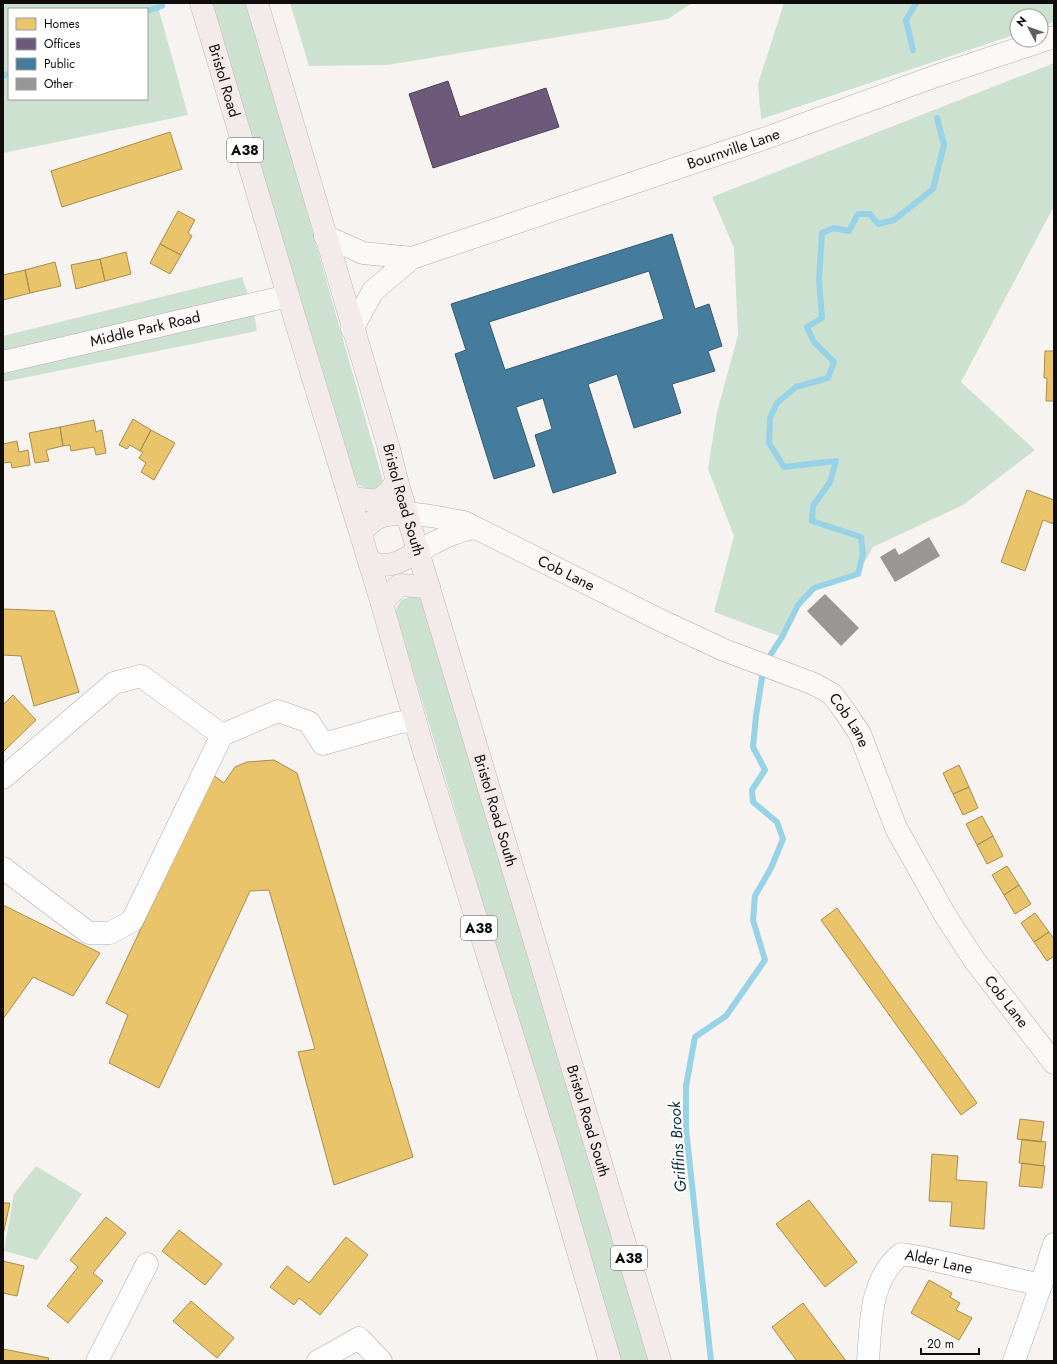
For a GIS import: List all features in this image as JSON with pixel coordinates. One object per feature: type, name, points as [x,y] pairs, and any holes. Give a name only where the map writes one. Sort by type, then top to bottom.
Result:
[{"type":"highway","name":"Bristol Road","points":[[201,3],[288,296]]},
{"type":"highway","name":"A38","points":[[257,3],[325,236]]},
{"type":"highway","name":"Bristol Road South","points":[[325,236],[660,1361]]},
{"type":"highway","name":"A38","points":[[288,296],[361,533],[415,720],[550,1155],[610,1361]]},
{"type":"highway","points":[[349,496],[377,501],[389,492],[397,481]]},
{"type":"highway","points":[[361,533],[369,523],[381,516],[407,513]]},
{"type":"highway","points":[[369,562],[377,564],[395,564],[419,551]]},
{"type":"highway","points":[[382,604],[400,585],[429,587]]},
{"type":"street","name":"Bournville Lane","points":[[352,329],[373,291],[412,258],[763,139],[936,76],[1054,37]]},
{"type":"street","name":"Bournville Lane","points":[[325,236],[363,253],[412,258]]},
{"type":"street","name":"Middle Park Road","points":[[3,362],[288,296]]},
{"type":"street","name":"Cob Lane","points":[[407,513],[464,522],[648,614],[724,650],[814,684],[832,694],[860,734],[896,828],[945,915],[975,961],[1054,1063]]},
{"type":"street","points":[[419,551],[460,530],[475,528]]},
{"type":"street","points":[[3,778],[114,682],[142,676],[222,735]]},
{"type":"street","points":[[3,868],[89,933],[110,933],[132,920],[222,735],[278,710],[309,722],[323,744],[397,723],[415,720]]},
{"type":"street","name":"Alder Lane","points":[[868,1361],[869,1326],[875,1297],[882,1278],[893,1261],[901,1254],[1042,1285]]},
{"type":"street","points":[[1014,1361],[1053,1255]]},
{"type":"street","points":[[97,1361],[147,1264]]},
{"type":"street","points":[[318,1361],[359,1338],[381,1361]]},
{"type":"green space","points":[[3,3],[157,3],[188,115],[3,153]]},
{"type":"green space","points":[[210,3],[248,3],[383,481],[373,492],[357,484]]},
{"type":"green space","points":[[290,3],[692,3],[668,19],[387,65],[309,66]]},
{"type":"green space","points":[[784,3],[1054,3],[1054,22],[1049,24],[1049,8],[1009,8],[1009,37],[761,119],[758,84]]},
{"type":"green space","points":[[1054,63],[1054,206],[961,382],[1035,450],[963,505],[873,547],[858,574],[814,588],[798,605],[782,637],[714,612],[734,536],[708,469],[717,412],[738,335],[734,248],[712,197]]},
{"type":"green space","points":[[242,277],[250,300],[3,354],[3,336]]},
{"type":"green space","points":[[254,313],[257,331],[3,382],[3,369]]},
{"type":"green space","points":[[412,596],[425,600],[653,1361],[621,1361],[395,611],[401,600]]},
{"type":"green space","points":[[36,1166],[82,1194],[37,1260],[4,1251],[14,1194]]},
{"type":"building: Homes","points":[[170,132],[182,169],[62,207],[51,171]]},
{"type":"building: Homes","points":[[178,211],[195,220],[188,233],[192,236],[181,255],[160,244]]},
{"type":"building: Homes","points":[[160,244],[181,255],[170,274],[150,263]]},
{"type":"building: Homes","points":[[126,252],[131,274],[105,281],[100,259]]},
{"type":"building: Homes","points":[[100,259],[105,281],[76,289],[71,265]]},
{"type":"building: Homes","points":[[55,262],[61,286],[30,293],[25,270]]},
{"type":"building: Homes","points":[[25,270],[30,293],[3,300],[3,275]]},
{"type":"building: Homes","points":[[1045,351],[1054,351],[1054,401],[1046,401],[1047,378],[1044,378]]},
{"type":"building: Homes","points":[[133,419],[151,430],[140,451],[130,445],[127,449],[119,445]]},
{"type":"building: Homes","points":[[94,420],[96,432],[102,430],[106,453],[96,455],[94,447],[71,451],[70,445],[63,446],[60,427]]},
{"type":"building: Homes","points":[[60,427],[63,446],[46,450],[49,461],[35,463],[29,433]]},
{"type":"building: Homes","points":[[151,430],[175,443],[154,480],[141,472],[146,463],[139,458],[143,452],[140,451]]},
{"type":"building: Homes","points":[[17,441],[19,452],[28,450],[30,465],[12,468],[11,462],[3,463],[3,444]]},
{"type":"building: Homes","points":[[1027,490],[1054,500],[1054,524],[1043,520],[1025,571],[1001,562]]},
{"type":"building: Homes","points":[[3,609],[54,611],[79,692],[34,706],[21,656],[3,655]]},
{"type":"building: Homes","points":[[13,695],[36,720],[4,751],[3,705]]},
{"type":"building: Homes","points":[[274,760],[297,773],[413,1157],[334,1185],[298,1052],[315,1049],[269,890],[250,891],[159,1088],[109,1063],[128,1015],[106,1003],[213,775],[224,783],[235,767],[247,762]]},
{"type":"building: Homes","points":[[959,765],[969,787],[953,794],[943,773]]},
{"type":"building: Homes","points":[[969,787],[978,808],[963,815],[953,794]]},
{"type":"building: Homes","points":[[982,816],[993,836],[977,845],[966,824]]},
{"type":"building: Homes","points":[[993,836],[1003,856],[987,864],[977,845]]},
{"type":"building: Homes","points":[[1007,866],[1019,885],[1004,895],[992,875]]},
{"type":"building: Homes","points":[[1019,885],[1031,904],[1015,914],[1004,895]]},
{"type":"building: Homes","points":[[3,905],[100,953],[73,996],[33,977],[3,1019]]},
{"type":"building: Homes","points":[[837,908],[977,1103],[961,1115],[821,920]]},
{"type":"building: Homes","points":[[1035,913],[1049,932],[1034,942],[1021,923]]},
{"type":"building: Homes","points":[[1049,932],[1054,939],[1054,956],[1047,961],[1034,942]]},
{"type":"building: Homes","points":[[1020,1119],[1044,1122],[1041,1142],[1017,1139]]},
{"type":"building: Homes","points":[[1022,1139],[1046,1142],[1043,1166],[1019,1163]]},
{"type":"building: Homes","points":[[932,1154],[958,1156],[956,1180],[987,1182],[984,1229],[950,1226],[952,1202],[929,1201]]},
{"type":"building: Homes","points":[[1022,1163],[1045,1166],[1042,1188],[1019,1186]]},
{"type":"building: Homes","points":[[809,1200],[857,1262],[825,1287],[776,1224]]},
{"type":"building: Homes","points":[[3,1203],[10,1203],[3,1235]]},
{"type":"building: Homes","points":[[106,1217],[126,1233],[93,1273],[103,1281],[68,1323],[47,1306],[78,1267],[70,1260]]},
{"type":"building: Homes","points":[[179,1230],[222,1264],[205,1285],[162,1251]]},
{"type":"building: Homes","points":[[346,1237],[368,1255],[320,1315],[299,1298],[294,1305],[270,1287],[287,1266],[309,1283]]},
{"type":"building: Homes","points":[[3,1261],[24,1266],[17,1296],[3,1293]]},
{"type":"building: Homes","points":[[929,1280],[952,1293],[950,1297],[960,1303],[956,1310],[972,1318],[959,1340],[911,1313]]},
{"type":"building: Homes","points":[[191,1301],[234,1338],[217,1358],[173,1321]]},
{"type":"building: Homes","points":[[803,1303],[846,1361],[797,1361],[772,1327]]},
{"type":"building: Homes","points":[[3,1349],[49,1358],[48,1361],[3,1361]]},
{"type":"building: Offices","points":[[448,81],[460,117],[546,88],[559,127],[433,168],[409,94]]},
{"type":"building: Public","points":[[672,234],[695,309],[709,304],[722,346],[708,351],[715,371],[672,384],[681,413],[634,428],[617,374],[588,384],[616,473],[553,493],[535,435],[552,429],[543,398],[516,407],[535,466],[494,479],[455,354],[466,350],[451,304]],"holes":[[[649,271],[664,319],[505,370],[489,322]]]},
{"type":"building: Other","points":[[929,537],[940,556],[895,582],[880,557],[895,548],[899,555]]},
{"type":"building: Other","points":[[825,594],[859,628],[841,646],[807,611]]},
{"type":"waterway","points":[[913,50],[906,20],[916,3]]},
{"type":"waterway","points":[[148,11],[162,6]]},
{"type":"waterway","points":[[3,76],[8,74]]},
{"type":"waterway","name":"Griffins Brook","points":[[711,1361],[686,1129],[686,1086],[695,1037],[726,1016],[765,960],[753,920],[755,896],[771,868],[783,839],[777,822],[753,802],[752,790],[765,770],[753,747],[764,665],[782,637],[798,605],[814,588],[858,574],[863,554],[861,537],[812,521],[813,506],[830,482],[836,461],[784,467],[769,443],[770,418],[777,403],[796,387],[828,378],[834,362],[814,342],[807,327],[822,318],[819,280],[822,233],[834,228],[849,231],[858,214],[870,214],[878,224],[894,220],[933,189],[944,145],[937,118]]}]
